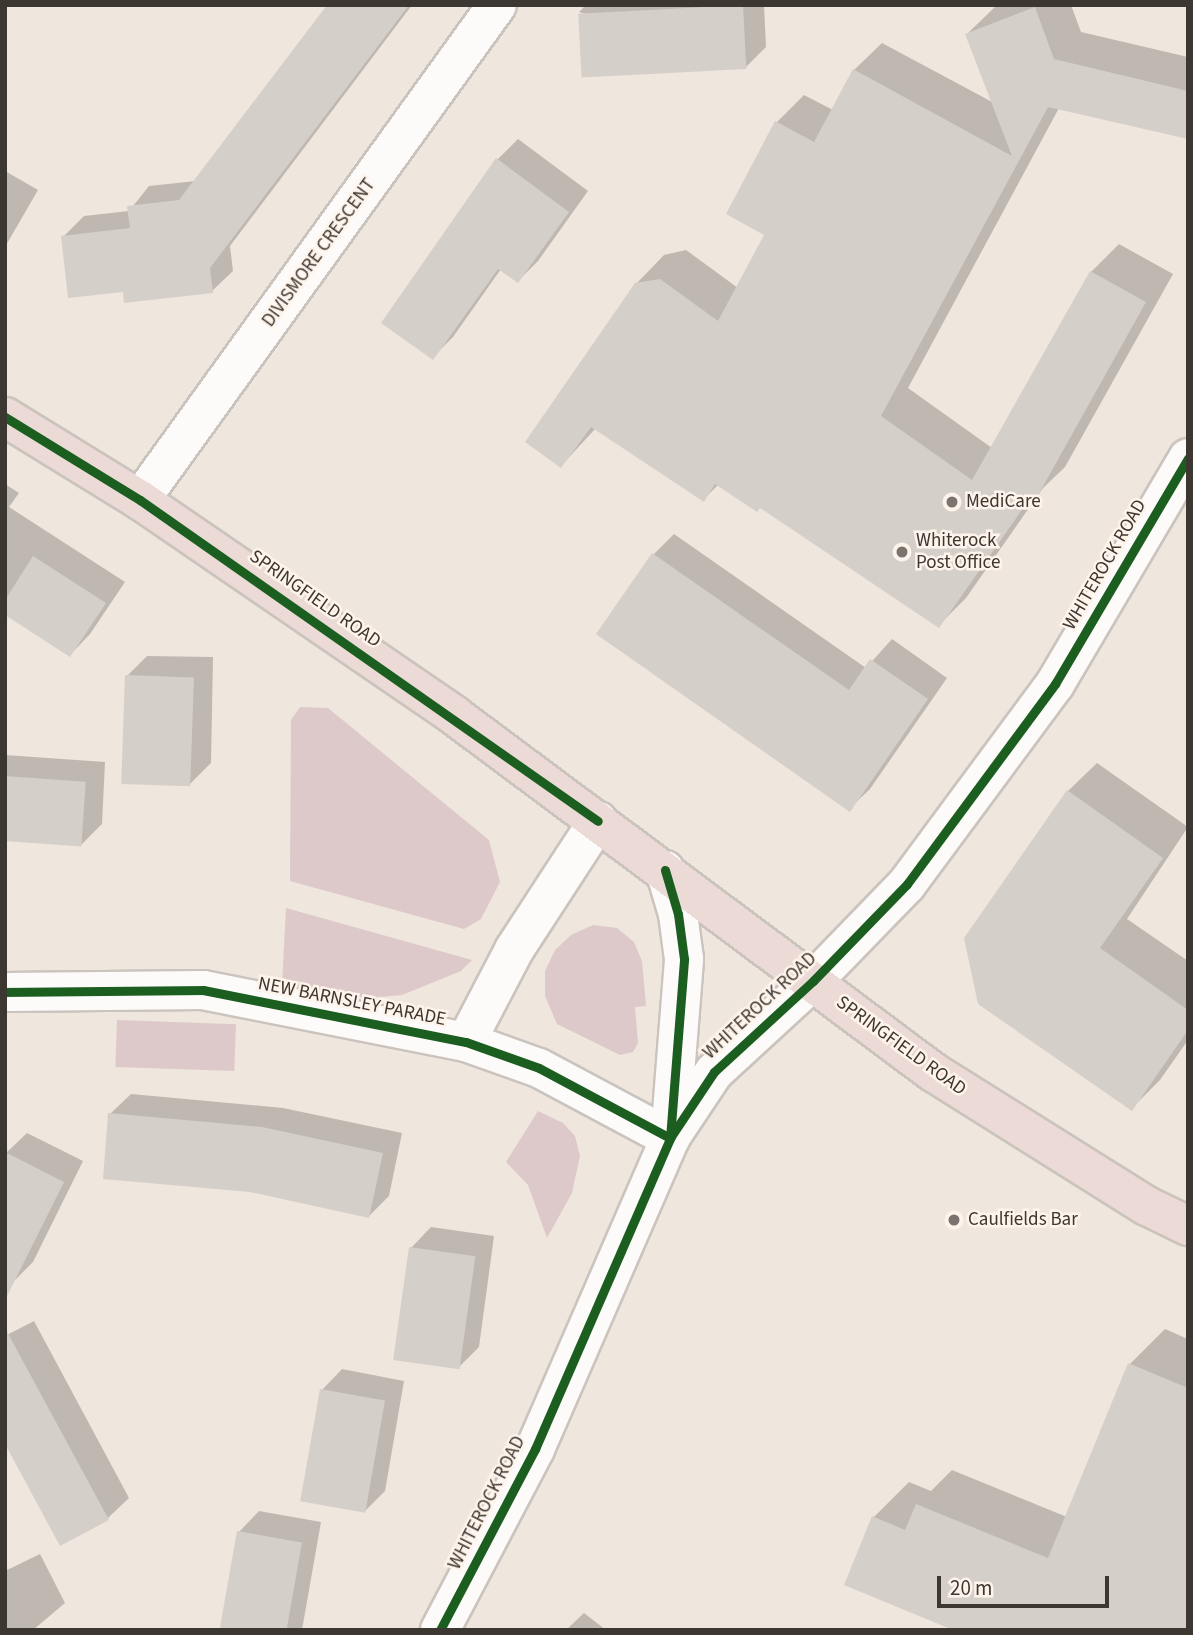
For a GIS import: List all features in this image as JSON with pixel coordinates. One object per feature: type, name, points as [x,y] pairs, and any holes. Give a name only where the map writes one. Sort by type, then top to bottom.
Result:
[{"type":"highway","name":"SPRINGFIELD ROAD","points":[[5,417],[140,500],[598,821],[933,1072],[1147,1206],[1188,1226]]},
{"type":"street","name":"DIVISMORE CRESCENT","points":[[140,500],[497,5]]},
{"type":"street","name":"WHITEROCK ROAD","points":[[440,1630],[535,1449],[670,1138],[714,1072],[813,981],[907,884],[1055,684],[1188,458]]},
{"type":"street","points":[[466,1042],[514,950],[598,821]]},
{"type":"street","points":[[665,870],[678,914],[684,959],[670,1138]]},
{"type":"street","name":"NEW BARNSLEY PARADE","points":[[5,992],[204,990],[466,1042],[539,1068],[670,1138]]},
{"type":"shaded area","points":[[300,707],[328,708],[489,840],[500,882],[481,919],[464,929],[290,881],[291,720]]},
{"type":"shaded area","points":[[286,908],[472,960],[461,971],[402,995],[367,998],[282,985]]},
{"type":"shaded area","points":[[593,925],[617,928],[634,942],[642,961],[646,1006],[635,1007],[638,1043],[633,1052],[620,1055],[557,1024],[545,996],[545,971],[555,950],[571,935]]},
{"type":"shaded area","points":[[117,1020],[236,1024],[234,1071],[115,1067]]},
{"type":"shaded area","points":[[538,1111],[563,1123],[575,1136],[580,1156],[572,1193],[547,1238],[528,1185],[506,1162]]},
{"type":"building","points":[[327,5],[409,5],[210,268],[213,293],[124,303],[123,292],[68,298],[61,236],[130,228],[127,206],[179,200]]},
{"type":"building","points":[[743,5],[746,69],[582,78],[578,14]]},
{"type":"building","points":[[1035,7],[1054,59],[1188,91],[1188,139],[1048,107],[881,416],[972,480],[1090,271],[1146,302],[1037,497],[1033,494],[939,628],[760,508],[757,512],[715,484],[704,502],[591,427],[561,468],[525,442],[635,283],[660,279],[718,321],[764,235],[726,214],[775,121],[814,142],[853,69],[1012,156],[965,34]]},
{"type":"building","points":[[496,158],[569,212],[518,283],[498,269],[433,360],[381,323]]},
{"type":"building","points":[[652,553],[849,690],[870,659],[928,699],[850,812],[596,634]]},
{"type":"building","points":[[33,556],[106,603],[70,657],[5,615],[5,600]]},
{"type":"building","points":[[125,675],[194,677],[190,786],[121,784]]},
{"type":"building","points":[[5,776],[86,782],[81,846],[5,841]]},
{"type":"building","points":[[1067,790],[1163,858],[1100,948],[1188,1010],[1188,1030],[1132,1111],[978,1004],[964,938]]},
{"type":"building","points":[[108,1113],[262,1127],[383,1153],[369,1218],[250,1192],[103,1179]]},
{"type":"building","points":[[5,1152],[64,1182],[5,1300]]},
{"type":"building","points":[[409,1247],[475,1256],[459,1369],[393,1360]]},
{"type":"building","points":[[5,1328],[109,1520],[60,1546],[5,1444]]},
{"type":"building","points":[[1128,1363],[1188,1388],[1188,1630],[953,1630],[844,1585],[872,1516],[905,1530],[916,1504],[1048,1558]]},
{"type":"building","points":[[320,1389],[385,1400],[365,1513],[300,1501]]},
{"type":"building","points":[[237,1531],[302,1542],[287,1630],[220,1630]]},
{"type":"cycle path","points":[[5,417],[140,500],[598,821]]},
{"type":"cycle path","points":[[440,1630],[535,1449],[670,1138],[714,1072],[813,981],[907,884],[1055,684],[1188,458]]},
{"type":"cycle path","points":[[5,992],[203,990],[466,1042],[539,1068],[670,1138],[684,959],[678,914],[665,870]]},
{"type":"place","name":"MediCare","points":[[952,502]]},
{"type":"place","name":"Whiterock Post Office","points":[[902,552]]},
{"type":"place","name":"Caulfields Bar","points":[[954,1220]]}]
